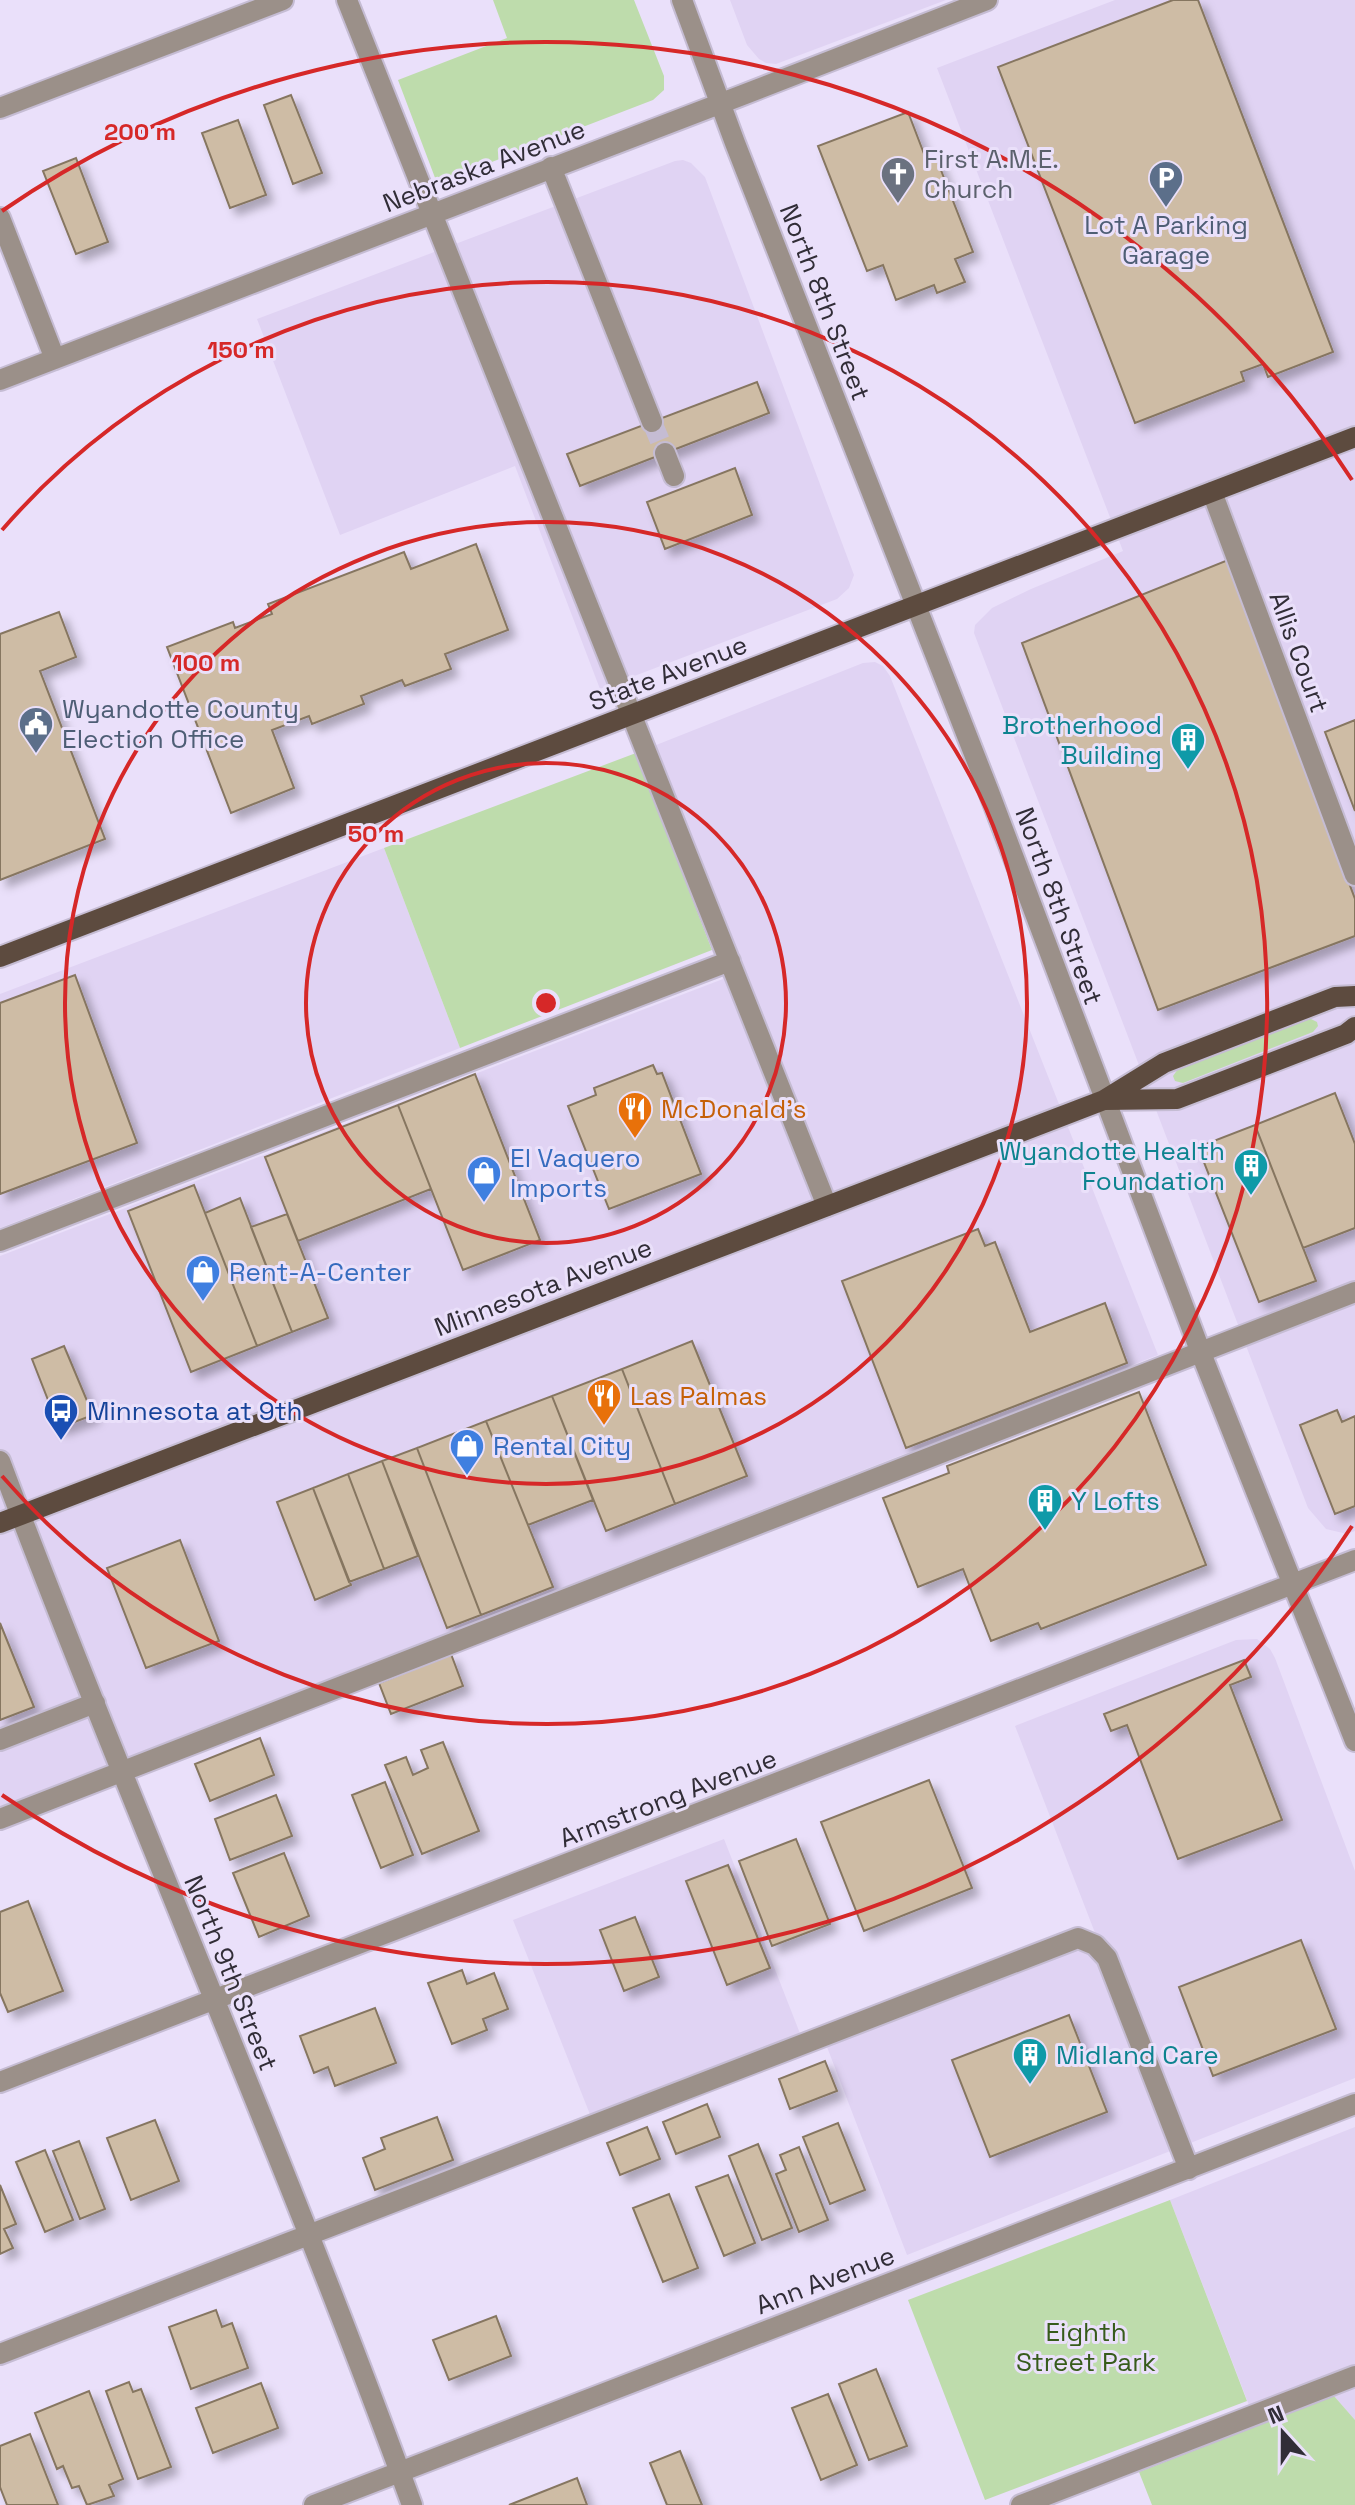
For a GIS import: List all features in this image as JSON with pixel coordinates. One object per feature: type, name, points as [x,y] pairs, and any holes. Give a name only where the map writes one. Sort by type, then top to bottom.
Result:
[{"type":"main road","name":"State Avenue","points":[[0,957],[1355,437]]},
{"type":"main road","name":"Minnesota Avenue","points":[[0,1523],[1104,1100],[1164,1063],[1335,997],[1355,996]]},
{"type":"main road","name":"Minnesota Avenue","points":[[1104,1100],[1177,1099],[1346,1034],[1355,1027]]},
{"type":"street","points":[[0,108],[283,0]]},
{"type":"street","points":[[347,0],[827,1206]]},
{"type":"street","name":"Nebraska Avenue","points":[[0,380],[987,0]]},
{"type":"street","name":"North 8th Street","points":[[684,1],[720,105],[917,607],[1201,1353],[1355,1741]]},
{"type":"street","points":[[551,167],[652,422]]},
{"type":"street","points":[[0,218],[55,359]]},
{"type":"street","points":[[665,453],[674,476]]},
{"type":"street","name":"Allis Court","points":[[1212,492],[1355,875]]},
{"type":"street","points":[[0,1241],[730,961]]},
{"type":"street","points":[[0,1819],[1355,1292]]},
{"type":"street","name":"North 9th Street","points":[[0,1461],[213,2001],[310,2236],[412,2505]]},
{"type":"street","name":"Armstrong Avenue","points":[[0,2082],[1355,1560]]},
{"type":"street","points":[[0,1740],[95,1703]]},
{"type":"street","points":[[0,2354],[1078,1938],[1095,1945],[1107,1958],[1189,2169]]},
{"type":"street","name":"Ann Avenue","points":[[314,2505],[1355,2104]]},
{"type":"street","points":[[1021,2505],[1355,2376]]},
{"type":"shaded area","points":[[730,0],[946,0],[776,64],[759,59],[747,45]]},
{"type":"shaded area","points":[[1115,0],[1355,0],[1355,1531],[1347,1534],[1326,1529],[1308,1508],[974,633],[975,625],[992,608],[1123,551],[937,68]]},
{"type":"shaded area","points":[[683,160],[691,163],[705,177],[854,575],[849,588],[837,599],[600,689],[515,466],[340,535],[257,319]]},
{"type":"shaded area","points":[[875,662],[883,666],[890,676],[1158,1355],[0,1807],[0,1256],[723,979],[636,753],[863,663]]},
{"type":"shaded area","points":[[384,848],[460,1048],[0,1228],[0,994]]},
{"type":"shaded area","points":[[1257,1639],[1270,1649],[1275,1658],[1355,1871],[1355,2078],[907,2255],[827,2047],[1097,1938],[1015,1726],[1236,1640]]},
{"type":"shaded area","points":[[724,1839],[801,2036],[591,2117],[513,1920]]},
{"type":"shaded area","points":[[1355,2127],[1355,2420],[1334,2396],[1257,2426],[1170,2200]]},
{"type":"green space","points":[[493,0],[634,0],[664,76],[664,90],[653,100],[437,183],[398,80],[507,38]]},
{"type":"green space","points":[[636,753],[712,950],[460,1048],[384,848]]},
{"type":"green space","points":[[1309,1018],[1317,1022],[1318,1026],[1313,1032],[1183,1083],[1175,1081],[1173,1076],[1178,1069]]},
{"type":"green space","name":"Eighth Street Park","points":[[1170,2200],[1247,2401],[985,2500],[908,2300]]},
{"type":"green space","points":[[1334,2396],[1355,2420],[1355,2505],[1152,2505],[1139,2472]]},
{"type":"building","name":"Lot A Parking Garage","points":[[1173,0],[1198,0],[1333,352],[1268,377],[1263,364],[1241,372],[1244,381],[1135,423],[998,67]]},
{"type":"building","points":[[291,95],[322,173],[293,184],[264,105]]},
{"type":"building","name":"First A.M.E. Church","points":[[908,112],[926,159],[935,155],[973,252],[955,259],[965,282],[937,293],[934,285],[896,300],[883,265],[867,271],[818,146]]},
{"type":"building","points":[[238,120],[266,195],[230,208],[202,133]]},
{"type":"building","points":[[76,158],[108,242],[76,254],[43,171]]},
{"type":"building","points":[[757,382],[769,413],[580,486],[567,454]]},
{"type":"building","points":[[735,468],[752,515],[665,549],[647,502]]},
{"type":"building","points":[[476,544],[508,630],[445,654],[451,669],[405,686],[402,680],[361,696],[364,704],[312,724],[309,716],[272,730],[294,788],[231,813],[167,647],[233,622],[235,628],[272,614],[268,604],[404,552],[411,569]]},
{"type":"building","name":"Brotherhood Building","points":[[1228,560],[1355,899],[1355,936],[1158,1010],[1022,643]]},
{"type":"building","name":"Wyandotte County Election Office","points":[[59,612],[76,657],[40,671],[105,839],[0,880],[0,634]]},
{"type":"building","points":[[1355,720],[1355,811],[1325,732]]},
{"type":"building","points":[[75,975],[137,1143],[0,1194],[0,1003]]},
{"type":"building","name":"McDonald's","points":[[653,1065],[657,1074],[662,1073],[701,1174],[609,1209],[568,1106],[596,1095],[594,1088]]},
{"type":"building","points":[[475,1074],[540,1240],[463,1270],[398,1105]]},
{"type":"building","points":[[1335,1093],[1355,1144],[1355,1228],[1303,1248],[1255,1125]]},
{"type":"building","points":[[398,1105],[431,1189],[298,1241],[265,1157]]},
{"type":"building","name":"Wyandotte Health Foundation","points":[[1255,1125],[1316,1281],[1259,1302],[1198,1147]]},
{"type":"building","points":[[194,1185],[257,1346],[191,1372],[128,1211]]},
{"type":"building","points":[[240,1198],[292,1332],[257,1346],[205,1213]]},
{"type":"building","points":[[287,1214],[328,1318],[292,1332],[251,1227]]},
{"type":"building","points":[[978,1229],[985,1246],[995,1242],[1030,1332],[1105,1303],[1127,1363],[906,1448],[842,1281]]},
{"type":"building","points":[[692,1341],[747,1476],[675,1504],[622,1369]]},
{"type":"building","points":[[64,1346],[93,1415],[59,1428],[32,1359]]},
{"type":"building","points":[[622,1369],[675,1504],[606,1531],[552,1396]]},
{"type":"building","name":"Y Lofts","points":[[1139,1392],[1206,1565],[1041,1629],[1038,1623],[991,1641],[963,1569],[918,1587],[883,1498],[949,1473],[947,1466]]},
{"type":"building","points":[[552,1396],[593,1500],[528,1525],[486,1421]]},
{"type":"building","points":[[1337,1410],[1342,1422],[1355,1416],[1355,1506],[1335,1514],[1300,1425]]},
{"type":"building","points":[[486,1421],[553,1587],[481,1615],[417,1448]]},
{"type":"building","points":[[417,1448],[481,1615],[447,1628],[382,1461]]},
{"type":"building","points":[[382,1461],[418,1556],[384,1569],[348,1474]]},
{"type":"building","points":[[348,1474],[384,1569],[349,1582],[313,1488]]},
{"type":"building","points":[[313,1488],[351,1585],[315,1600],[277,1502]]},
{"type":"building","points":[[180,1540],[219,1641],[146,1668],[107,1568]]},
{"type":"building","points":[[0,1623],[34,1707],[0,1720]]},
{"type":"building","points":[[451,1654],[463,1686],[391,1714],[379,1683]]},
{"type":"building","points":[[1244,1660],[1251,1677],[1230,1685],[1282,1820],[1178,1859],[1127,1725],[1111,1731],[1104,1714]]},
{"type":"building","points":[[260,1738],[274,1775],[210,1801],[195,1764]]},
{"type":"building","points":[[443,1742],[479,1831],[422,1854],[385,1765],[406,1757],[413,1775],[428,1768],[421,1750]]},
{"type":"building","points":[[929,1780],[972,1888],[864,1931],[821,1822]]},
{"type":"building","points":[[385,1782],[413,1855],[381,1868],[352,1795]]},
{"type":"building","points":[[276,1795],[292,1836],[230,1860],[215,1819]]},
{"type":"building","points":[[796,1839],[830,1924],[772,1946],[739,1861]]},
{"type":"building","points":[[284,1853],[309,1916],[259,1937],[233,1873]]},
{"type":"building","points":[[728,1865],[770,1968],[727,1985],[686,1881]]},
{"type":"building","points":[[28,1901],[63,1991],[8,2012],[0,1993],[0,1912]]},
{"type":"building","points":[[635,1917],[659,1977],[624,1991],[600,1930]]},
{"type":"building","points":[[1301,1940],[1336,2029],[1213,2076],[1179,1987]]},
{"type":"building","points":[[462,1970],[467,1984],[494,1973],[508,2009],[483,2019],[487,2030],[452,2044],[428,1983]]},
{"type":"building","points":[[375,2008],[396,2063],[335,2086],[328,2067],[314,2073],[300,2036]]},
{"type":"building","name":"Midland Care","points":[[1069,2015],[1107,2112],[990,2157],[952,2060]]},
{"type":"building","points":[[825,2061],[837,2091],[790,2109],[779,2079]]},
{"type":"building","points":[[707,2104],[720,2137],[676,2154],[663,2122]]},
{"type":"building","points":[[437,2117],[453,2160],[375,2190],[363,2158],[385,2149],[381,2138]]},
{"type":"building","points":[[155,2120],[179,2181],[131,2200],[107,2138]]},
{"type":"building","points":[[838,2123],[865,2190],[830,2204],[803,2137]]},
{"type":"building","points":[[647,2127],[660,2159],[620,2175],[607,2143]]},
{"type":"building","points":[[79,2141],[105,2209],[80,2219],[53,2151]]},
{"type":"building","points":[[758,2144],[792,2228],[762,2240],[729,2156]]},
{"type":"building","points":[[799,2147],[828,2220],[799,2232],[776,2174],[786,2170],[780,2155]]},
{"type":"building","points":[[45,2150],[73,2220],[45,2232],[16,2162]]},
{"type":"building","points":[[728,2175],[755,2243],[724,2256],[696,2187]]},
{"type":"building","points":[[0,2185],[16,2224],[4,2229],[13,2248],[0,2254]]},
{"type":"building","points":[[669,2194],[698,2268],[663,2282],[633,2208]]},
{"type":"building","points":[[216,2310],[222,2327],[232,2323],[248,2368],[191,2389],[169,2327]]},
{"type":"building","points":[[496,2316],[511,2356],[449,2380],[433,2340]]},
{"type":"building","points":[[876,2369],[907,2446],[869,2460],[839,2384]]},
{"type":"building","points":[[129,2382],[133,2392],[141,2389],[171,2467],[138,2479],[106,2391]]},
{"type":"building","points":[[261,2383],[278,2428],[213,2453],[196,2408]]},
{"type":"building","points":[[89,2391],[123,2479],[109,2485],[114,2496],[87,2505],[79,2486],[72,2488],[63,2466],[57,2469],[35,2413]]},
{"type":"building","points":[[828,2394],[857,2465],[821,2480],[792,2408]]},
{"type":"building","points":[[30,2434],[58,2505],[7,2505],[0,2487],[0,2446]]},
{"type":"building","points":[[680,2451],[702,2505],[667,2505],[650,2463]]},
{"type":"building","points":[[577,2478],[587,2505],[509,2505]]},
{"type":"tunnel","points":[[652,422],[665,453]]},
{"type":"place","name":"First A.M.E. Church","points":[[898,205]]},
{"type":"place","name":"Lot A Parking Garage","points":[[1166,209]]},
{"type":"place","name":"Wyandotte County Election Office","points":[[36,755]]},
{"type":"place","name":"Brotherhood Building","points":[[1188,771]]},
{"type":"place","name":"McDonald's","points":[[635,1140]]},
{"type":"place","name":"Wyandotte Health Foundation","points":[[1251,1197]]},
{"type":"place","name":"El Vaquero Imports","points":[[484,1204]]},
{"type":"place","name":"Rent-A-Center","points":[[203,1303]]},
{"type":"place","name":"Las Palmas","points":[[604,1427]]},
{"type":"place","name":"Minnesota at 9th","points":[[61,1442]]},
{"type":"place","name":"Rental City","points":[[467,1477]]},
{"type":"place","name":"Y Lofts","points":[[1045,1532]]},
{"type":"place","name":"Midland Care","points":[[1030,2086]]}]
